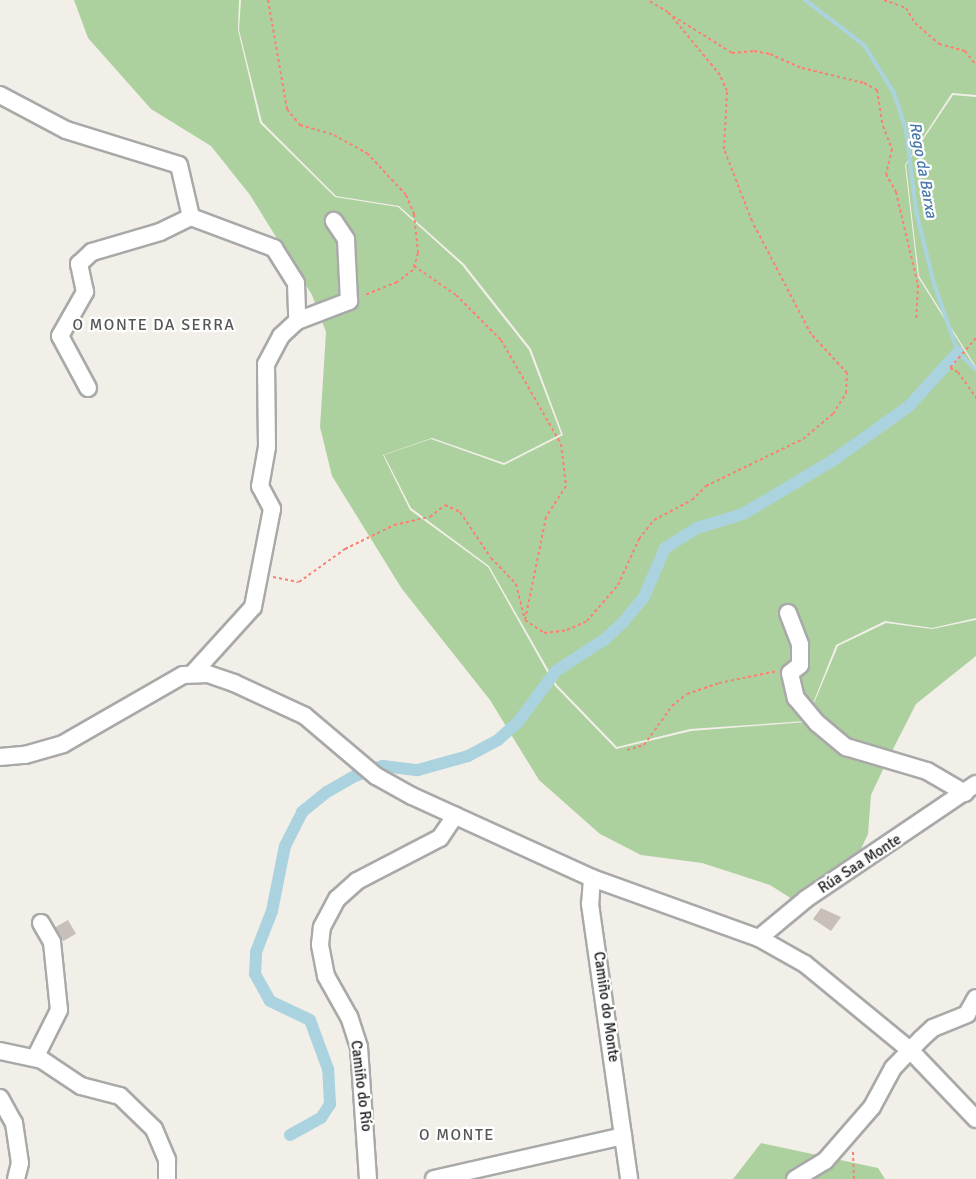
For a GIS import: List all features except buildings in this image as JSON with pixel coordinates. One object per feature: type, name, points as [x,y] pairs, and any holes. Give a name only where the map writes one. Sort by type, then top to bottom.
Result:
[{"type":"street","points":[[0,95],[66,130],[178,165],[191,217]]},
{"type":"street","points":[[88,388],[60,336],[85,292],[79,264],[92,252],[160,232],[191,217],[274,248],[296,283],[297,321]]},
{"type":"street","points":[[0,757],[24,755],[63,744],[171,679],[194,672],[253,607],[272,509],[260,486],[267,447],[266,364],[281,336],[297,321],[349,301],[346,239],[334,221]]},
{"type":"street","points":[[788,613],[800,645],[800,665],[790,673]]},
{"type":"street","points":[[194,672],[234,683],[296,711],[375,776],[454,816],[592,878],[759,938],[805,964],[911,1052],[976,1119]]},
{"type":"street","name":"Rúa Saa Monte","points":[[790,673],[796,698],[805,710],[846,747],[927,771],[970,788]]},
{"type":"street","name":"Rúa Saa Monte","points":[[759,938],[806,899],[970,788]]},
{"type":"street","name":"Camiño do Río","points":[[368,1179],[359,1047],[349,1017],[326,976],[320,945],[322,927],[337,899],[357,881],[440,838],[454,816]]},
{"type":"street","name":"Camiño do Monte","points":[[592,878],[590,904],[629,1179]]},
{"type":"street","points":[[35,1058],[59,1010],[52,942],[41,923]]},
{"type":"street","points":[[795,1179],[825,1161],[872,1107],[893,1068],[933,1028],[972,1014],[976,998]]},
{"type":"street","points":[[0,1051],[35,1058],[81,1086],[120,1096],[148,1120],[166,1160],[167,1179]]},
{"type":"street","points":[[0,1098],[14,1123],[20,1163],[16,1179]]},
{"type":"street","points":[[434,1179],[624,1136]]},
{"type":"path","points":[[268,0],[287,109],[300,125],[318,134],[334,135],[367,153],[394,181],[414,214],[418,253],[414,266],[397,282],[349,301]]},
{"type":"path","points":[[647,0],[668,12],[709,42],[732,53],[754,51],[770,54],[877,90],[883,126],[892,149],[886,174],[896,192],[918,285],[916,318]]},
{"type":"path","points":[[884,0],[906,8],[915,23],[939,44],[965,51],[976,64]]},
{"type":"path","points":[[261,575],[299,582],[345,549],[394,525],[430,517],[445,505],[460,512],[491,558],[516,584],[525,620],[544,633],[567,630],[586,621],[618,585],[639,539],[654,520],[692,500],[706,486],[803,439],[833,414],[846,393],[847,373],[811,334],[740,190],[724,149],[727,91],[720,75],[668,12]]},
{"type":"path","points":[[414,266],[456,295],[501,340],[561,444],[566,486],[546,517],[525,620]]},
{"type":"path","points":[[976,338],[950,368],[958,372],[976,398]]},
{"type":"path","points":[[627,750],[644,745],[672,706],[687,694],[763,674],[790,673]]},
{"type":"path","points":[[854,1179],[855,1127]]},
{"type":"green space","points":[[74,0],[239,0],[238,30],[260,123],[335,197],[398,207],[462,265],[529,350],[561,434],[504,463],[432,438],[383,455],[410,510],[488,567],[555,686],[616,749],[691,731],[806,722],[838,646],[886,623],[932,629],[976,620],[976,656],[916,704],[887,761],[871,795],[868,834],[844,885],[800,904],[770,885],[702,863],[641,855],[600,834],[539,780],[490,700],[402,589],[332,476],[320,427],[326,332],[312,295],[250,195],[211,146],[151,109],[88,38]]},
{"type":"green space","points":[[241,0],[976,0],[976,95],[952,93],[905,165],[918,277],[976,369],[976,618],[932,628],[885,621],[836,645],[806,721],[690,729],[617,747],[557,685],[489,566],[411,508],[384,455],[431,439],[504,465],[563,435],[531,349],[464,264],[399,206],[336,196],[262,122],[239,30]]},
{"type":"green space","points":[[953,95],[976,97],[976,367],[919,276],[906,165]]},
{"type":"green space","points":[[761,1143],[878,1168],[885,1179],[733,1179]]},
{"type":"waterway","name":"Rego da Barxa","points":[[805,0],[864,45],[894,93],[906,129],[916,211],[934,284],[958,352],[976,370]]},
{"type":"waterway","points":[[290,1135],[321,1118],[330,1104],[328,1069],[310,1020],[270,1001],[255,974],[256,952],[272,911],[285,846],[302,812],[327,792],[355,776],[383,766],[418,770],[468,756],[498,740],[518,722],[556,671],[605,639],[624,621],[644,597],[665,548],[697,528],[743,514],[832,461],[909,406],[958,352]]},
{"type":"district","name":"O MONTE DA SERRA","points":[[154,325]]},
{"type":"district","name":"O MONTE","points":[[457,1135]]}]
